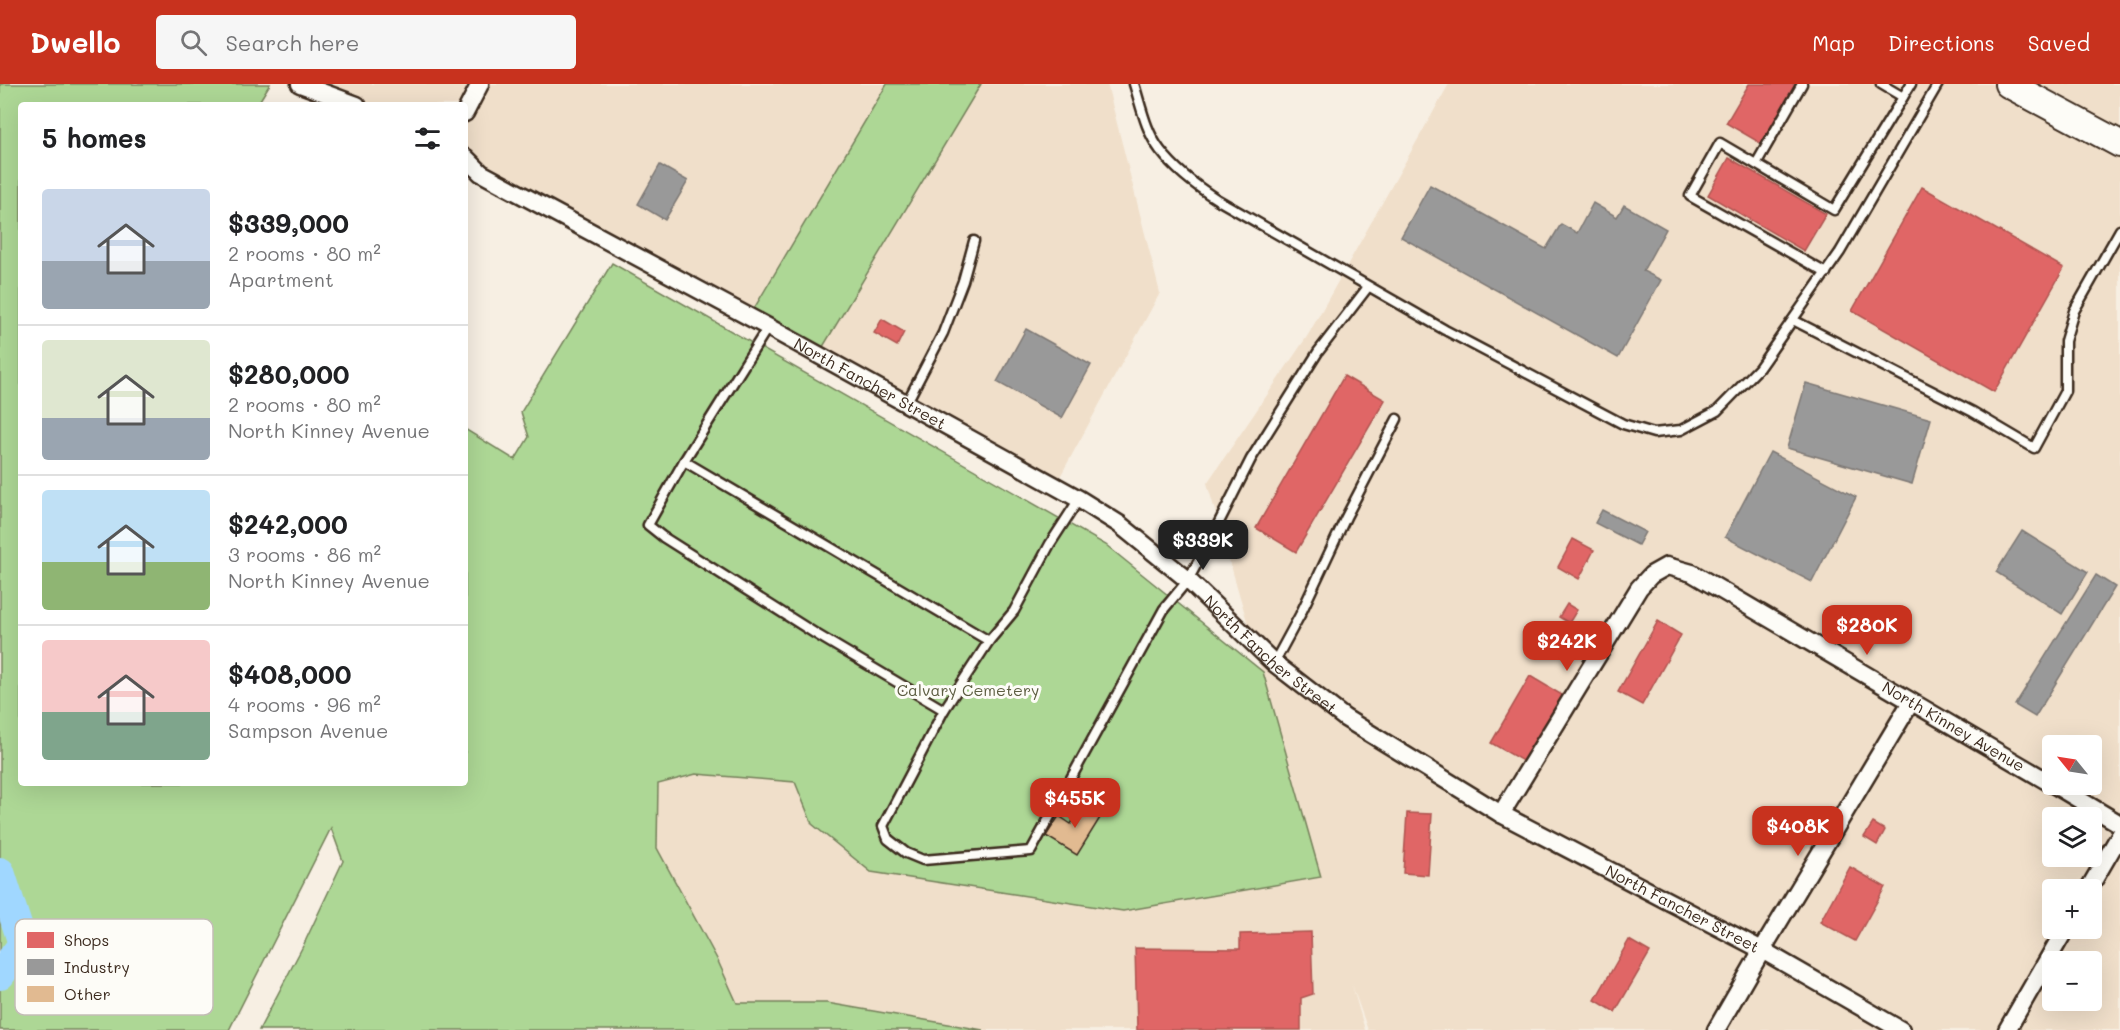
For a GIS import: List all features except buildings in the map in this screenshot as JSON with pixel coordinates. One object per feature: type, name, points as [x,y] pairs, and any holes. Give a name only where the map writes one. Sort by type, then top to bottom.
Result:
[{"type":"main road","points":[[2008,84],[2120,144]]},
{"type":"street","points":[[300,84],[349,102]]},
{"type":"street","points":[[468,106],[480,84]]},
{"type":"street","name":"North Fancher Street","points":[[468,160],[481,173],[768,327],[1079,499],[1119,524],[1188,580],[1274,663],[1345,718],[1501,814],[1762,950],[1901,1030]]},
{"type":"street","name":"North Kinney Avenue","points":[[1501,814],[1639,588],[1651,575],[1667,566],[1692,573],[2042,778]]},
{"type":"street","points":[[1716,1030],[1911,702]]},
{"type":"street","name":"North Kinney Avenue","points":[[2071,795],[2120,824]]},
{"type":"street","points":[[2094,879],[2120,835]]},
{"type":"street","points":[[2007,1030],[2060,939]]},
{"type":"lane","points":[[1134,84],[1146,123],[1159,149],[1187,179],[1218,200],[1368,286],[1623,424],[1654,433],[1681,430],[1717,411],[1759,368],[1826,273],[1938,84]]},
{"type":"lane","points":[[1756,164],[1802,84]]},
{"type":"lane","points":[[1881,84],[1903,97]]},
{"type":"lane","points":[[1826,273],[1690,196],[1720,143],[1834,210],[1911,84]]},
{"type":"lane","points":[[1793,320],[1973,412],[2034,448],[2065,391],[2065,341],[2074,311],[2120,230]]},
{"type":"lane","points":[[906,404],[943,333],[963,280],[974,241]]},
{"type":"lane","points":[[1079,499],[1050,544],[1014,611],[989,641],[944,710],[884,826],[888,839],[906,853],[923,860],[1031,851],[1164,609],[1188,580],[1251,459],[1318,352],[1368,286]]},
{"type":"lane","points":[[768,327],[684,461],[648,525],[663,537],[816,633],[944,710]]},
{"type":"lane","points":[[1274,663],[1397,418]]},
{"type":"lane","points":[[684,461],[989,641]]},
{"type":"shaded area","points":[[287,84],[887,84],[749,317],[468,161],[468,102],[330,102]]},
{"type":"shaded area","points":[[981,84],[1107,84],[1160,293],[1055,486],[818,355]]},
{"type":"shaded area","points":[[1449,84],[2120,84],[2120,1030],[1368,1030],[1352,985],[1365,1030],[983,1030],[827,1003],[737,1004],[717,959],[657,848],[658,783],[696,774],[795,781],[812,825],[871,872],[1123,911],[1321,877],[1207,483],[1308,335]]},
{"type":"green space","name":"Calvary Cemetery","points":[[0,84],[270,84],[259,102],[18,102],[18,786],[468,786],[468,431],[515,460],[529,437],[521,412],[612,263],[1106,545],[1263,672],[1321,877],[1123,911],[871,872],[812,824],[795,782],[696,774],[658,784],[657,848],[717,959],[737,1003],[827,1003],[983,1030],[259,1030],[303,946],[343,861],[331,828],[229,1030],[0,1030]]},
{"type":"green space","points":[[887,84],[981,84],[818,355],[749,317]]},
{"type":"waterway","points":[[0,872],[15,919]]},
{"type":"waterway","points":[[0,975],[15,955]]}]
